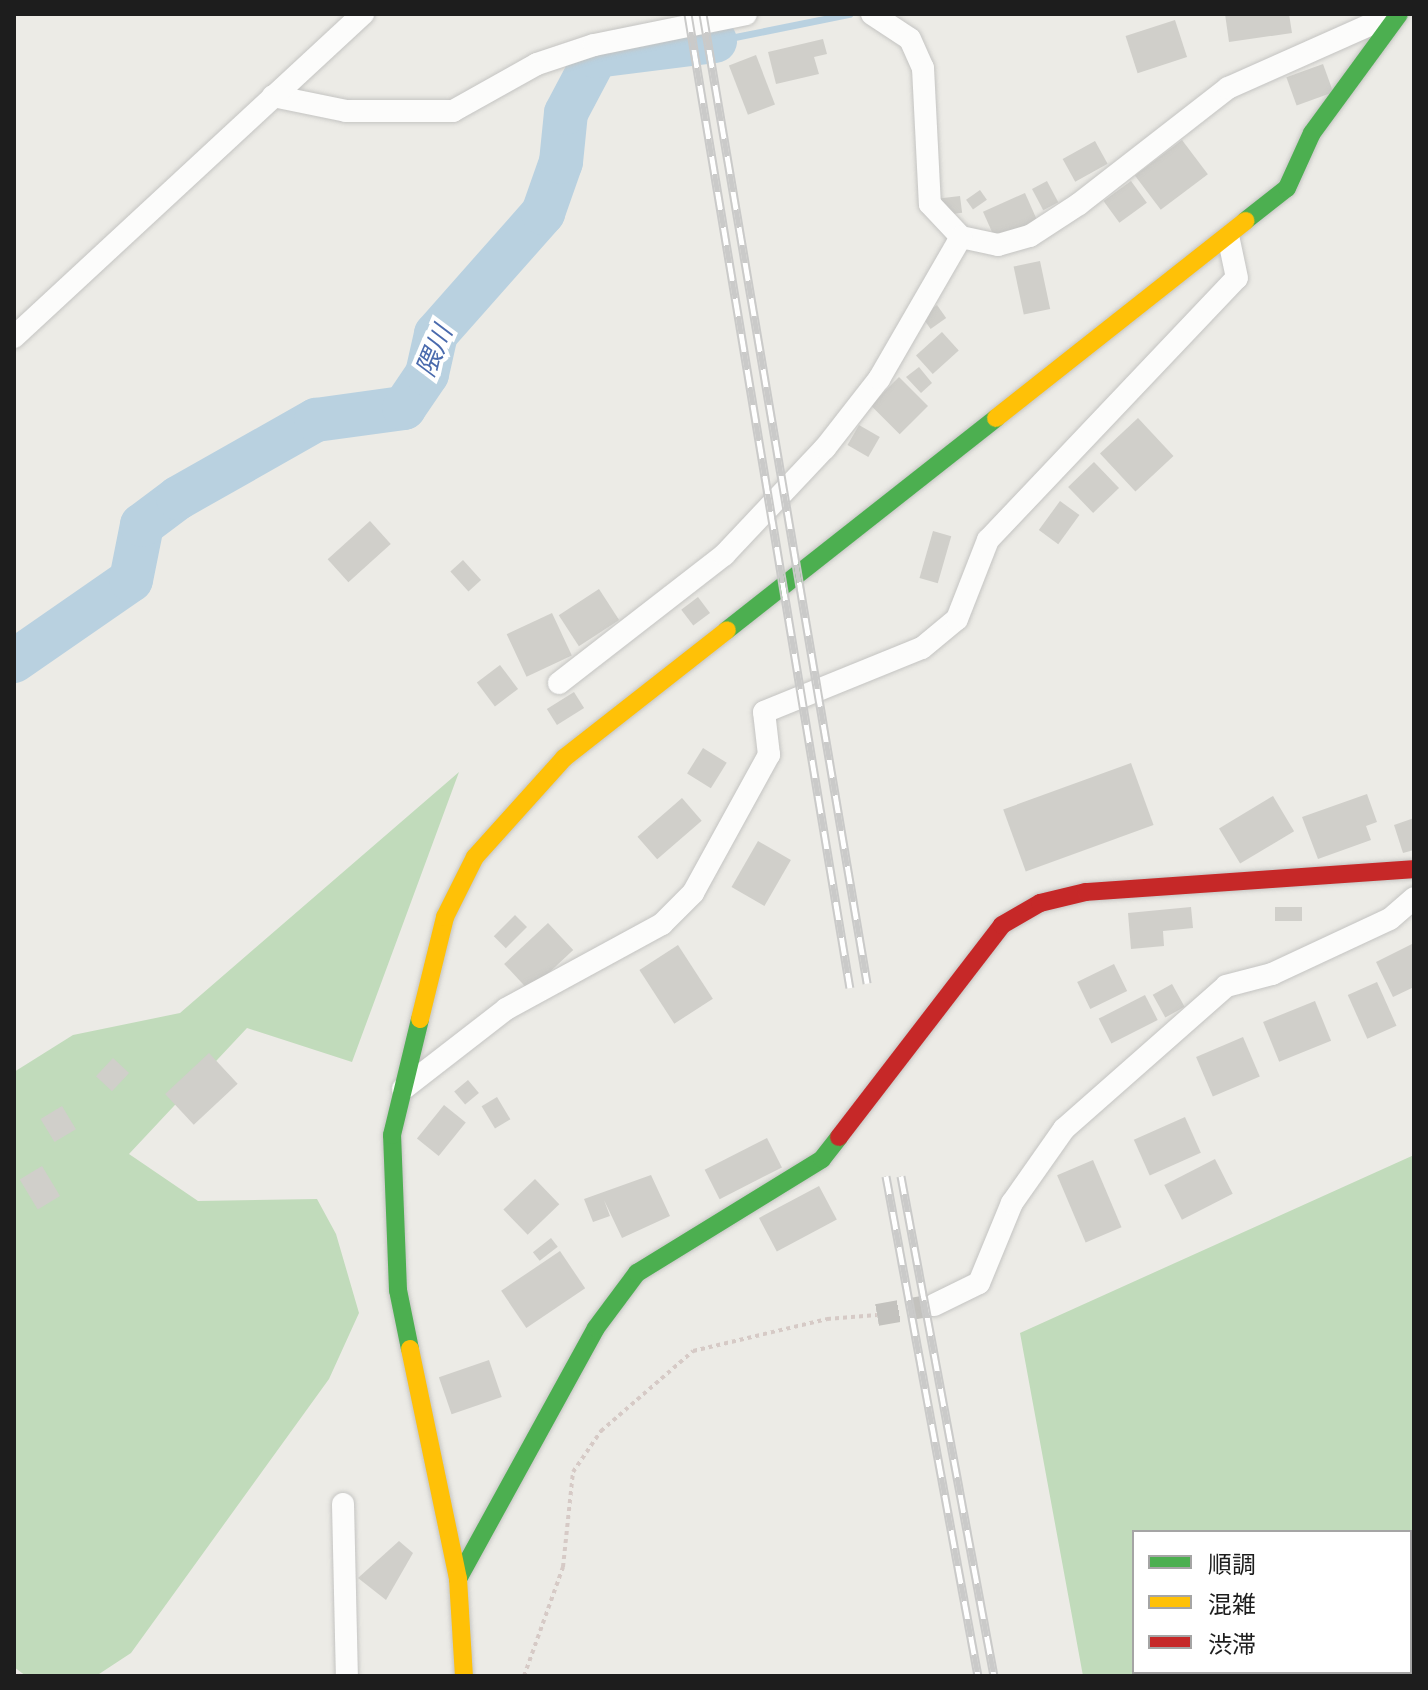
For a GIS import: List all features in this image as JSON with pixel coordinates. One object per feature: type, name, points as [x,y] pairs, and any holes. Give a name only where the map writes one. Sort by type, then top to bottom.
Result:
[{"type":"street","points":[[14,337],[363,14]]},
{"type":"street","points":[[273,96],[346,111],[453,111],[537,64],[594,45],[746,14]]},
{"type":"street","points":[[874,15],[910,39],[923,68],[930,204],[961,237],[998,245],[1030,236],[1228,88],[1397,14]]},
{"type":"street","points":[[464,1676],[458,1579],[398,1290],[391,1176],[403,1089],[445,917],[475,857],[514,806],[564,758],[1229,240],[1287,188],[1312,133],[1397,14]]},
{"type":"street","points":[[559,683],[724,555],[825,448],[879,379],[961,237]]},
{"type":"street","points":[[403,1089],[506,1009],[662,924],[693,893],[769,755],[764,712],[922,648],[957,619],[988,540],[1237,278],[1229,240]]},
{"type":"street","points":[[458,1579],[596,1328],[637,1273],[822,1159],[1002,925],[1040,903],[1086,892],[1414,869]]},
{"type":"street","points":[[934,1305],[979,1283],[1012,1203],[1064,1129],[1226,986],[1272,974],[1390,919],[1414,898]]},
{"type":"street","points":[[343,1504],[347,1676]]},
{"type":"path","points":[[524,1676],[563,1567],[573,1472],[601,1431],[693,1351],[827,1319],[877,1315]]},
{"type":"green space","points":[[459,772],[352,1062],[247,1028],[129,1154],[198,1201],[317,1199],[336,1234],[359,1313],[329,1379],[131,1653],[96,1676],[26,1676],[14,1667],[14,1072],[73,1035],[180,1013]]},
{"type":"green space","points":[[1414,1155],[1414,1676],[1083,1676],[1020,1333]]},
{"type":"building","points":[[1225,14],[1289,14],[1292,33],[1229,42]]},
{"type":"building","points":[[1175,20],[1187,57],[1138,73],[1126,36]]},
{"type":"building","points":[[823,39],[827,54],[814,57],[819,74],[776,84],[768,52]]},
{"type":"building","points":[[756,55],[775,104],[748,115],[729,65]]},
{"type":"building","points":[[1323,64],[1333,92],[1297,106],[1286,77]]},
{"type":"building","points":[[1182,140],[1208,174],[1161,210],[1135,176]]},
{"type":"building","points":[[1095,141],[1108,164],[1075,182],[1063,159]]},
{"type":"building","points":[[1047,181],[1058,202],[1043,210],[1032,189]]},
{"type":"building","points":[[1131,181],[1147,203],[1119,223],[1103,201]]},
{"type":"building","points":[[980,190],[987,200],[973,210],[966,200]]},
{"type":"building","points":[[1025,193],[1037,220],[995,239],[983,212]]},
{"type":"building","points":[[960,196],[962,213],[943,215],[941,198]]},
{"type":"building","points":[[1040,261],[1050,309],[1024,315],[1014,267]]},
{"type":"building","points":[[937,305],[946,318],[931,329],[921,316]]},
{"type":"building","points":[[942,332],[959,351],[933,374],[916,355]]},
{"type":"building","points":[[919,367],[932,383],[921,393],[906,377]]},
{"type":"building","points":[[899,377],[928,406],[900,434],[871,405]]},
{"type":"building","points":[[1138,418],[1173,456],[1135,491],[1100,453]]},
{"type":"building","points":[[859,425],[880,437],[868,457],[848,445]]},
{"type":"building","points":[[1094,462],[1119,488],[1093,513],[1068,487]]},
{"type":"building","points":[[1060,501],[1079,515],[1058,544],[1039,530]]},
{"type":"building","points":[[370,521],[391,544],[348,582],[328,559]]},
{"type":"building","points":[[933,531],[951,536],[938,583],[919,578]]},
{"type":"building","points":[[463,560],[481,580],[468,591],[450,571]]},
{"type":"building","points":[[599,589],[619,620],[579,646],[559,615]]},
{"type":"building","points":[[698,597],[710,613],[693,626],[681,610]]},
{"type":"building","points":[[552,613],[572,656],[527,677],[507,634]]},
{"type":"building","points":[[500,665],[518,689],[495,706],[477,682]]},
{"type":"building","points":[[574,692],[584,708],[557,725],[547,709]]},
{"type":"building","points":[[703,748],[727,763],[711,788],[687,773]]},
{"type":"building","points":[[1131,763],[1154,825],[1026,872],[1003,810]]},
{"type":"building","points":[[1367,794],[1377,822],[1366,826],[1371,840],[1318,859],[1302,817]]},
{"type":"building","points":[[1273,796],[1294,831],[1240,864],[1219,828]]},
{"type":"building","points":[[682,798],[702,821],[657,859],[637,837]]},
{"type":"building","points":[[1414,818],[1414,850],[1403,853],[1394,825]]},
{"type":"building","points":[[758,841],[791,860],[764,906],[732,887]]},
{"type":"building","points":[[1191,907],[1193,928],[1163,931],[1164,946],[1131,949],[1128,913]]},
{"type":"building","points":[[1275,907],[1302,907],[1302,921],[1275,921]]},
{"type":"building","points":[[515,915],[527,927],[506,948],[494,936]]},
{"type":"building","points":[[548,923],[573,950],[529,991],[504,964]]},
{"type":"building","points":[[1414,943],[1414,987],[1393,997],[1376,962]]},
{"type":"building","points":[[678,945],[713,999],[674,1024],[639,970]]},
{"type":"building","points":[[1114,964],[1127,991],[1090,1009],[1077,982]]},
{"type":"building","points":[[1377,982],[1397,1026],[1367,1039],[1348,995]]},
{"type":"building","points":[[1172,984],[1185,1007],[1165,1017],[1153,995]]},
{"type":"building","points":[[1145,995],[1158,1020],[1111,1044],[1099,1019]]},
{"type":"building","points":[[1315,1001],[1331,1041],[1279,1062],[1263,1022]]},
{"type":"building","points":[[1243,1037],[1260,1077],[1213,1097],[1196,1057]]},
{"type":"building","points":[[209,1053],[238,1084],[194,1125],[165,1094]]},
{"type":"building","points":[[113,1058],[129,1073],[112,1091],[96,1076]]},
{"type":"building","points":[[468,1080],[479,1093],[465,1105],[454,1092]]},
{"type":"building","points":[[497,1097],[510,1119],[495,1129],[482,1106]]},
{"type":"building","points":[[444,1105],[466,1123],[439,1156],[417,1138]]},
{"type":"building","points":[[62,1106],[76,1129],[54,1142],[41,1119]]},
{"type":"building","points":[[1185,1117],[1201,1153],[1150,1175],[1134,1140]]},
{"type":"building","points":[[767,1138],[782,1167],[720,1199],[705,1170]]},
{"type":"building","points":[[1215,1159],[1233,1194],[1182,1220],[1164,1185]]},
{"type":"building","points":[[1093,1160],[1122,1227],[1086,1242],[1057,1175]]},
{"type":"building","points":[[42,1166],[60,1196],[38,1209],[20,1179]]},
{"type":"building","points":[[651,1175],[670,1216],[622,1238],[604,1200],[610,1216],[593,1222],[584,1199]]},
{"type":"building","points":[[535,1179],[559,1204],[528,1235],[503,1210]]},
{"type":"building","points":[[819,1186],[837,1220],[777,1251],[759,1218]]},
{"type":"building","points":[[551,1238],[558,1247],[540,1261],[533,1252]]},
{"type":"building","points":[[560,1251],[585,1288],[526,1328],[501,1291]]},
{"type":"building","points":[[489,1360],[502,1397],[452,1414],[439,1377]]},
{"type":"building","points":[[399,1541],[413,1553],[386,1600],[358,1578]]},
{"type":"waterway","name":"隈川","points":[[715,41],[849,14]]},
{"type":"waterway","name":"隈川","points":[[14,661],[131,580],[142,525],[178,498],[316,420],[404,408],[427,374],[436,334],[543,213],[561,162],[566,113],[596,56],[715,41]]},
{"type":"tunnel","points":[[877,1315],[934,1305]]},
{"type":"railway","points":[[688,14],[850,988]]},
{"type":"railway","points":[[703,14],[867,983]]},
{"type":"railway","points":[[886,1176],[978,1676]]},
{"type":"railway","points":[[901,1176],[994,1676]]},
{"type":"traffic: fast","points":[[1245,221],[1287,188],[1312,133],[1399,14]]},
{"type":"traffic: fast","points":[[727,630],[996,418]]},
{"type":"traffic: fast","points":[[410,1349],[398,1290],[392,1135],[420,1019]]},
{"type":"traffic: fast","points":[[458,1579],[596,1328],[637,1273],[822,1159],[839,1137]]},
{"type":"traffic: slow","points":[[996,418],[1245,221]]},
{"type":"traffic: slow","points":[[420,1019],[445,917],[475,857],[564,758],[727,630]]},
{"type":"traffic: slow","points":[[410,1349],[458,1579],[464,1676]]},
{"type":"traffic: jam","points":[[839,1137],[1002,925],[1040,903],[1086,892],[1414,869]]}]
